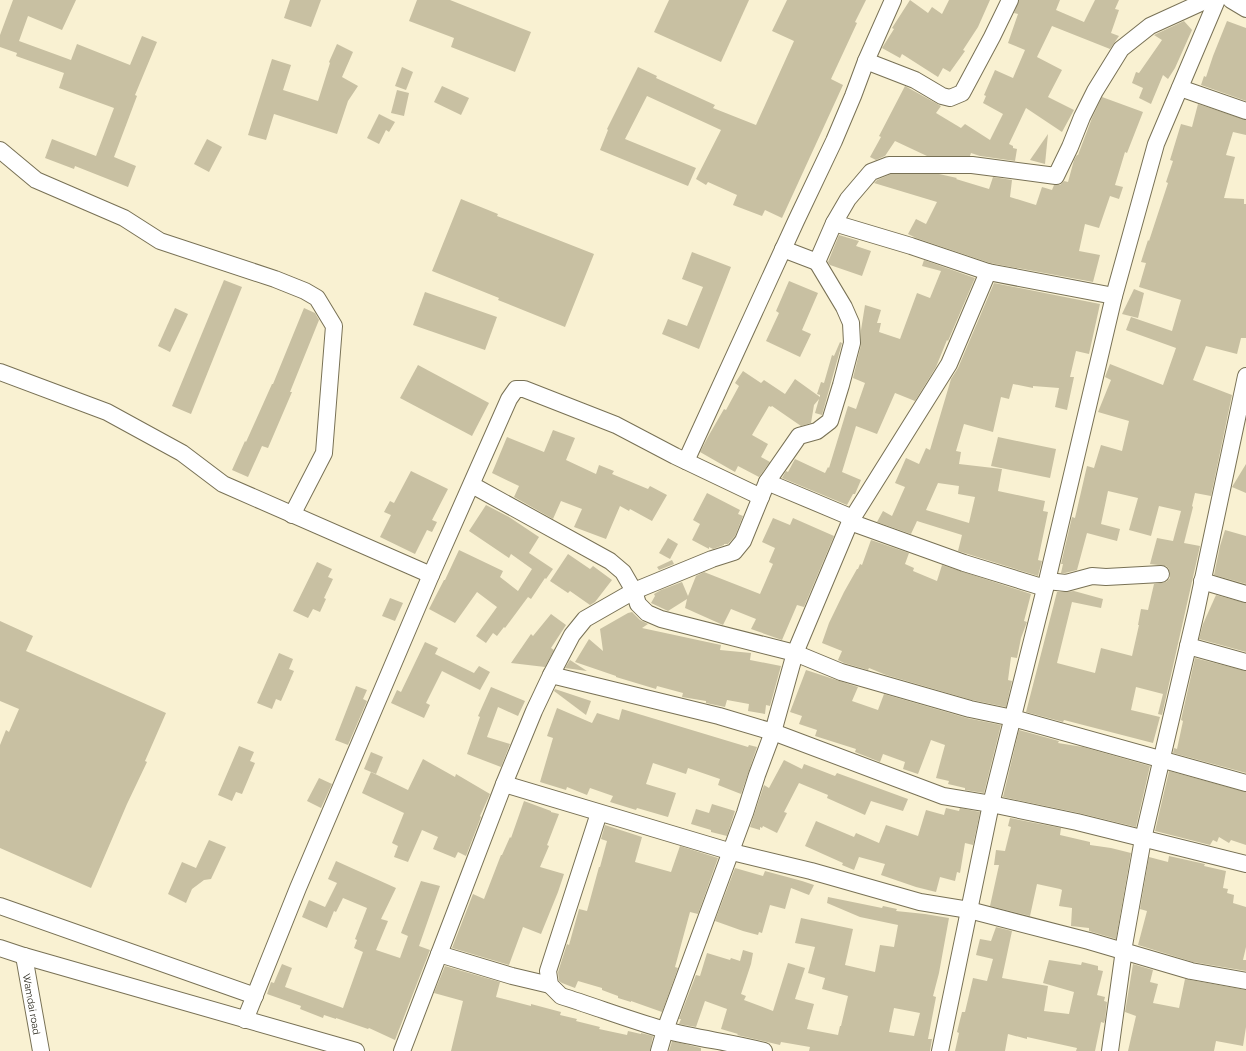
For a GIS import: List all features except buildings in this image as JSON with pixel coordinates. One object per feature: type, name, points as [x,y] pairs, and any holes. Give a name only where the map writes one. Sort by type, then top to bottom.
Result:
[{"type":"street","points":[[686,461],[834,141],[866,61],[893,0]]},
{"type":"street","points":[[866,61],[915,80],[942,96],[950,98],[962,93],[1010,0]]},
{"type":"street","points":[[817,262],[834,223],[848,198],[871,172],[889,165],[972,166],[1056,176],[1088,104],[1121,49],[1150,26],[1207,0]]},
{"type":"street","points":[[940,1051],[991,804],[1046,585],[1114,296],[1156,144],[1217,0]]},
{"type":"street","points":[[1231,0],[1246,10]]},
{"type":"street","points":[[1180,88],[1246,111]]},
{"type":"street","points":[[0,150],[36,180],[124,218],[160,241],[275,279],[317,298],[334,326],[324,452],[292,515]]},
{"type":"street","points":[[834,223],[911,246],[988,272],[1114,296]]},
{"type":"street","points":[[402,1051],[504,784],[534,711],[572,635],[585,619],[634,591],[712,559],[734,552],[743,541],[767,482],[799,436],[817,430],[830,421],[852,343],[851,323],[844,307],[817,262],[783,249]]},
{"type":"street","points":[[659,1051],[665,1030],[732,852],[757,775],[773,732],[795,653],[850,522],[949,364],[988,272]]},
{"type":"street","points":[[0,372],[107,412],[182,454],[223,484],[431,575]]},
{"type":"street","points":[[1110,1051],[1123,951],[1142,839],[1188,646],[1246,376]]},
{"type":"street","points":[[245,1020],[298,888],[431,575],[509,399],[516,389],[524,389],[616,426],[761,498]]},
{"type":"street","points":[[767,482],[848,516],[850,522]]},
{"type":"street","points":[[472,485],[610,561],[623,572],[634,591],[638,604],[647,613],[661,619],[795,653],[841,672],[1246,783]]},
{"type":"street","points":[[850,522],[964,563],[1046,585],[1066,584],[1092,576],[1106,577],[1162,574]]},
{"type":"street","points":[[1202,581],[1246,594]]},
{"type":"street","points":[[1188,646],[1246,662]]},
{"type":"street","points":[[551,675],[719,716],[773,732],[943,796],[991,804],[1077,822],[1246,864]]},
{"type":"street","points":[[504,784],[732,852],[811,871],[920,902],[969,910],[1123,951],[1191,971],[1246,981]]},
{"type":"street","points":[[550,986],[548,971],[599,813]]},
{"type":"street","points":[[0,906],[255,996]]},
{"type":"street","points":[[0,948],[356,1051]]},
{"type":"street","points":[[438,954],[550,986],[561,996],[665,1030],[703,1039],[738,1044],[764,1051]]},
{"type":"street","name":"Wamdai road","points":[[24,956],[41,1051]]}]
